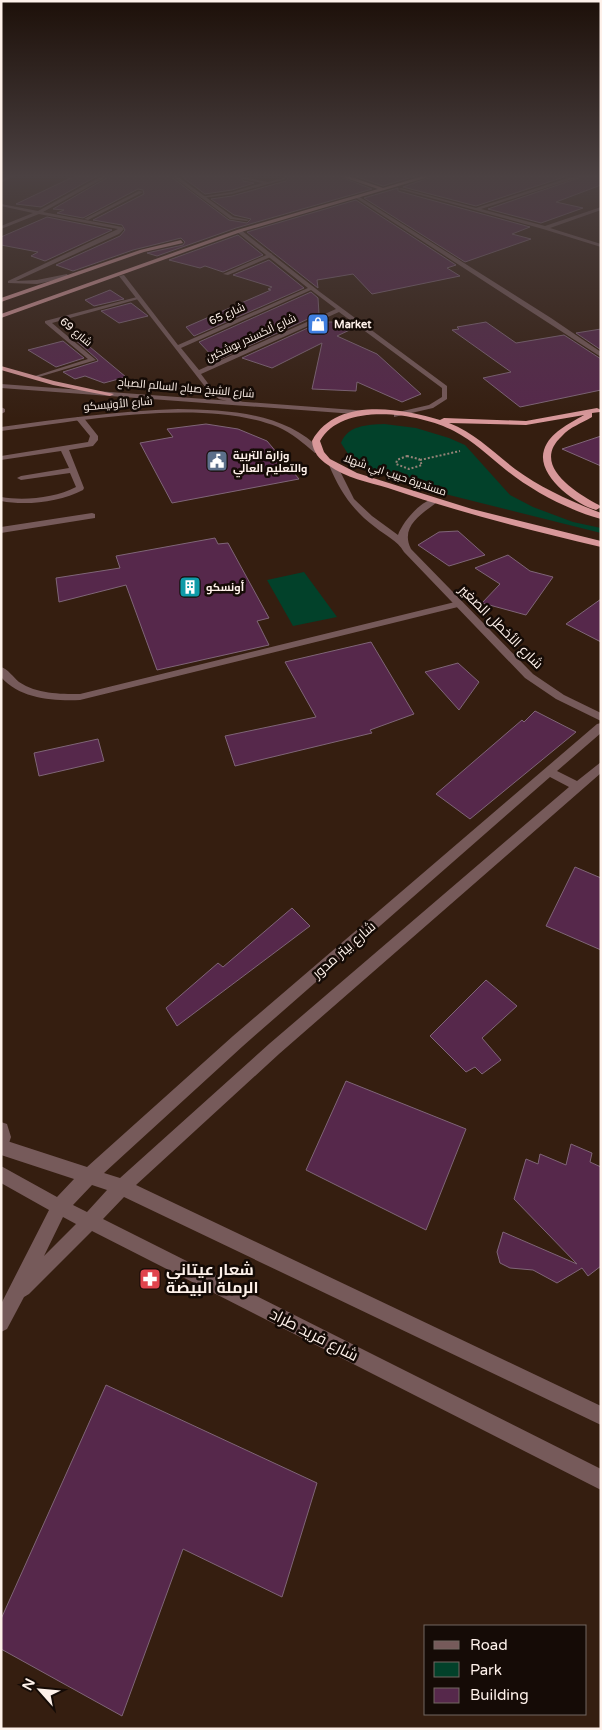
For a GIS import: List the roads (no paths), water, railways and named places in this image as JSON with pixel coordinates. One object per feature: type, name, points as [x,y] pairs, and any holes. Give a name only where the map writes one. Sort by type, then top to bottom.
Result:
[{"type":"highway","points":[[3,299],[123,257]]},
{"type":"highway","points":[[1,308],[141,257]]},
{"type":"highway","points":[[1,316],[164,257]]},
{"type":"highway","points":[[1,321],[122,276],[168,257]]},
{"type":"highway","points":[[1,368],[34,378],[110,394]]},
{"type":"highway","points":[[318,451],[316,442],[318,436],[332,422],[346,415],[379,413],[427,419],[526,423],[597,410],[554,438],[550,445],[547,461],[553,476],[562,486],[601,510]]},
{"type":"highway","points":[[427,419],[456,428],[531,484],[571,505],[601,516]]},
{"type":"highway","name":"مستديرة حبيب ابي شهلا","points":[[318,451],[333,465],[433,502],[601,544]]},
{"type":"street","points":[[10,282],[64,257]]},
{"type":"street","points":[[226,274],[268,257]]},
{"type":"street","points":[[274,257],[312,288],[442,384],[447,391],[446,398],[442,402],[431,407],[397,415]]},
{"type":"street","points":[[452,257],[549,319],[601,355]]},
{"type":"street","points":[[1,282],[37,282],[67,276]]},
{"type":"street","points":[[122,276],[208,387],[221,398],[228,401],[262,406]]},
{"type":"street","points":[[1,282],[12,290],[11,294],[3,299]]},
{"type":"street","name":"شارع 65","points":[[178,347],[312,288]]},
{"type":"street","name":"شارع 69","points":[[34,378],[93,360],[47,322],[139,298]]},
{"type":"street","name":"شارع ألكسندر بوشكين","points":[[198,373],[340,309]]},
{"type":"street","name":"شارع الشيخ صباح السالم الصباح","points":[[1,386],[369,413]]},
{"type":"street","name":"شارع الأونيسكو","points":[[1,429],[80,419],[175,411],[230,414],[276,423],[318,451]]},
{"type":"street","points":[[1,458],[90,444],[94,440],[94,436],[80,419]]},
{"type":"street","points":[[1,499],[11,501],[74,493],[80,488],[66,451],[62,449]]},
{"type":"street","points":[[333,465],[341,487],[359,509],[380,527],[402,541]]},
{"type":"street","points":[[21,478],[73,470]]},
{"type":"street","points":[[402,541],[402,534],[409,520],[433,502]]},
{"type":"street","points":[[1,530],[92,516]]},
{"type":"street","name":"شارع الأخطل الصغير","points":[[402,541],[406,550],[529,676],[560,697],[601,717]]},
{"type":"street","points":[[1,670],[14,683],[26,690],[64,698],[80,697],[459,604]]},
{"type":"street","name":"شارع بيتر مدور","points":[[18,1293],[40,1243],[59,1208],[89,1176],[238,1041],[601,727]]},
{"type":"street","points":[[1,1324],[18,1293],[122,1187],[274,1049],[601,766]]},
{"type":"street","points":[[549,772],[578,786]]},
{"type":"street","points":[[1,1129],[3,1137],[1,1145],[122,1187],[601,1416]]},
{"type":"street","name":"شارع فريد طراد","points":[[1,1174],[59,1208],[601,1480]]},
{"type":"place","name":"Market","points":[[318,324]]},
{"type":"place","name":"وزارة التربية والتعليم العالي","points":[[217,461]]},
{"type":"place","name":"أونسكو","points":[[190,587]]},
{"type":"place","name":"شعار عيتاني الرملة البيضة","points":[[150,1279]]}]
